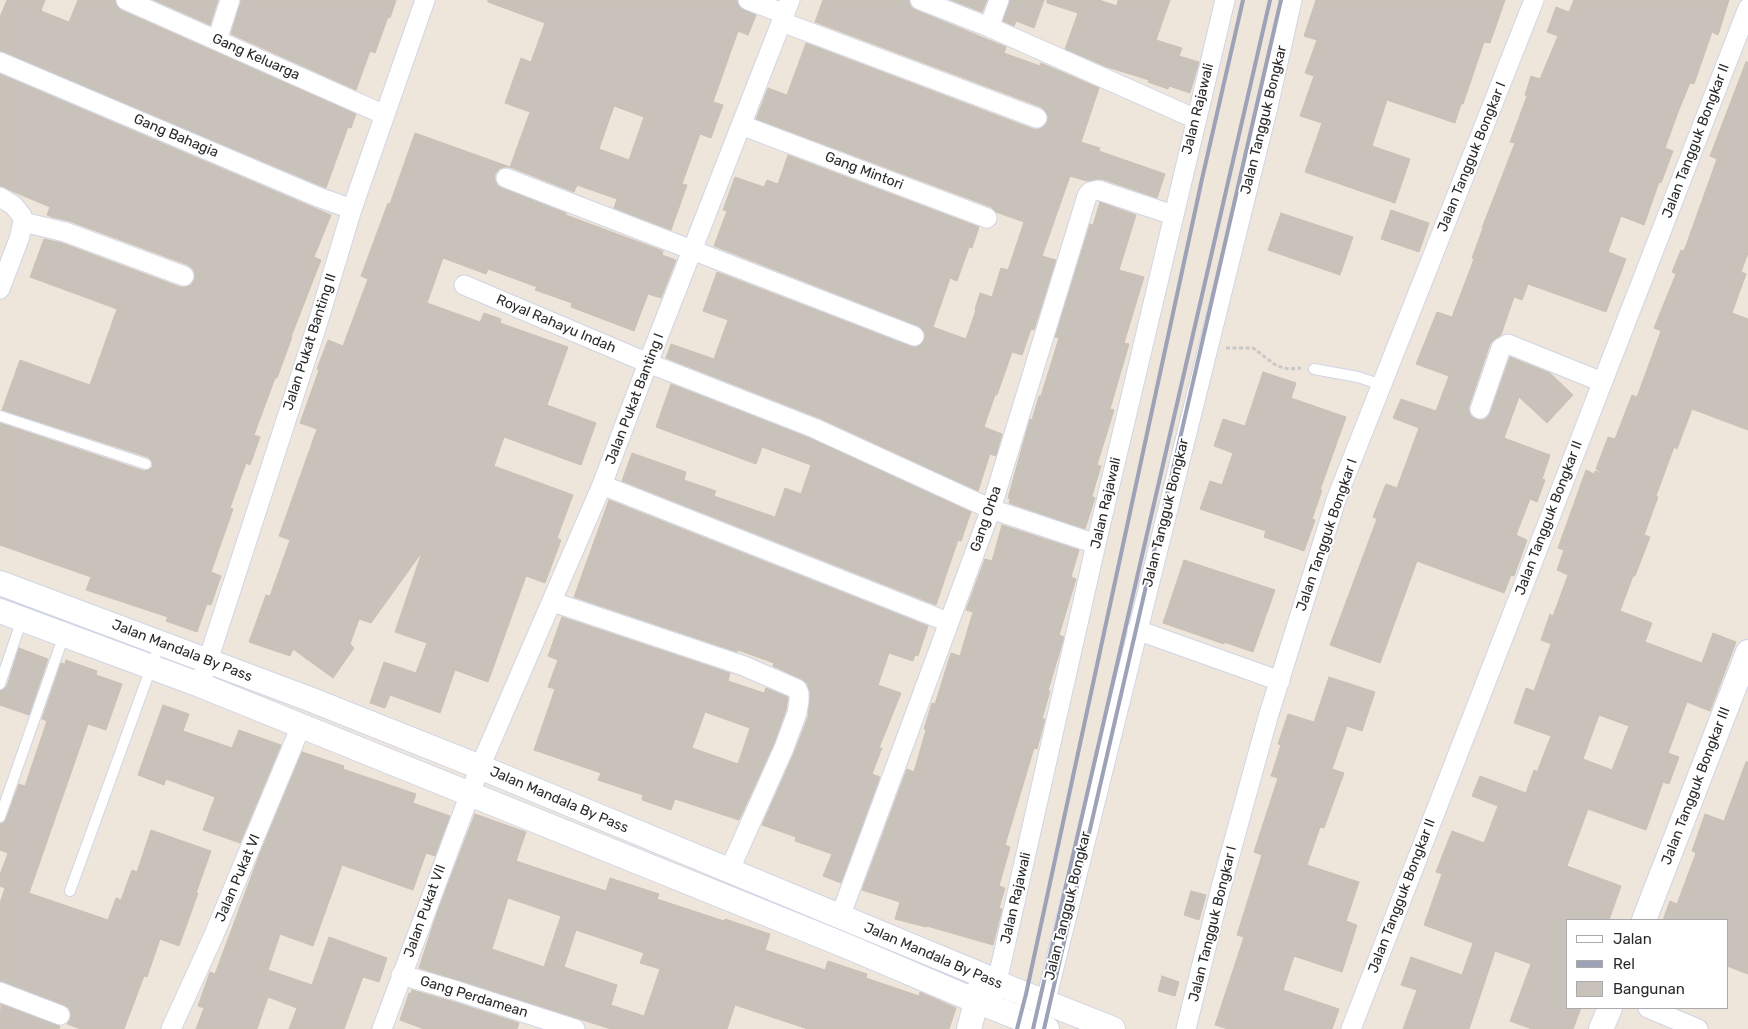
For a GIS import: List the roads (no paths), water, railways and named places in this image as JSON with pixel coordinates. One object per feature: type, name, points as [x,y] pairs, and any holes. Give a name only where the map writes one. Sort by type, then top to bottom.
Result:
[{"type":"street","name":"Gang Keluarga","points":[[126,0],[386,114]]},
{"type":"street","points":[[217,40],[230,0]]},
{"type":"street","name":"Jalan Pukat Banting II","points":[[200,685],[352,209],[425,0]]},
{"type":"street","points":[[748,0],[786,12],[1037,118]]},
{"type":"street","points":[[920,0],[989,27],[1196,119]]},
{"type":"street","points":[[989,27],[999,0]]},
{"type":"street","name":"Jalan Rajawali","points":[[991,980],[1225,0]]},
{"type":"street","name":"Jalan Tangguk Bongkar","points":[[1044,1028],[1044,1001],[1268,107],[1292,0]]},
{"type":"street","name":"Jalan Tangguk Bongkar I","points":[[1186,1029],[1220,891],[1268,717],[1336,500],[1534,0]]},
{"type":"street","name":"Jalan Tangguk Bongkar II","points":[[1350,1029],[1748,8]]},
{"type":"street","name":"Jalan Pukat Banting I","points":[[470,793],[602,485],[786,12]]},
{"type":"street","name":"Gang Bahagia","points":[[0,62],[318,197],[352,209]]},
{"type":"street","name":"Gang Mintori","points":[[741,125],[987,218]]},
{"type":"street","points":[[506,178],[914,336]]},
{"type":"street","name":"Gang Orba","points":[[840,917],[991,509],[1086,196],[1090,192],[1098,190],[1167,213]]},
{"type":"street","points":[[0,197],[13,206],[22,216],[23,222],[19,239],[0,289]]},
{"type":"street","points":[[23,222],[65,232],[184,276]]},
{"type":"street","name":"Royal Rahayu Indah","points":[[464,285],[648,363],[814,428],[991,509],[1096,544]]},
{"type":"street","points":[[1480,409],[1501,348],[1508,344],[1602,382]]},
{"type":"street","points":[[602,485],[948,622]]},
{"type":"street","name":"Jalan Mandala By Pass","points":[[0,583],[209,660],[480,767],[1113,1029]]},
{"type":"street","points":[[552,602],[744,666],[797,689],[800,701],[784,748],[729,871]]},
{"type":"street","name":"Jalan Mandala By Pass","points":[[0,610],[200,685],[470,793],[844,944],[1044,1028]]},
{"type":"street","points":[[1137,630],[1280,681]]},
{"type":"street","name":"Jalan Tangguk Bongkar III","points":[[1644,919],[1748,652]]},
{"type":"street","name":"Jalan Pukat VI","points":[[170,1029],[213,937],[301,726]]},
{"type":"street","name":"Jalan Pukat VII","points":[[382,1029],[470,793]]},
{"type":"street","name":"Gang Perdamean","points":[[402,975],[575,1029]]},
{"type":"street","points":[[969,1029],[983,1004],[991,980]]},
{"type":"street","points":[[0,992],[60,1014]]},
{"type":"street","points":[[1601,1029],[1610,1009]]},
{"type":"street","points":[[1650,1009],[1698,1029]]},
{"type":"lane","points":[[1314,369],[1358,377],[1382,385]]},
{"type":"lane","points":[[0,416],[146,464]]},
{"type":"lane","points":[[0,684],[22,619]]},
{"type":"lane","points":[[0,817],[64,635]]},
{"type":"lane","points":[[70,891],[160,642]]},
{"type":"railway","points":[[1017,1029],[1202,179],[1243,0]]},
{"type":"railway","points":[[1033,1029],[1270,0]]},
{"type":"railway","points":[[1044,1029],[1281,0]]}]
